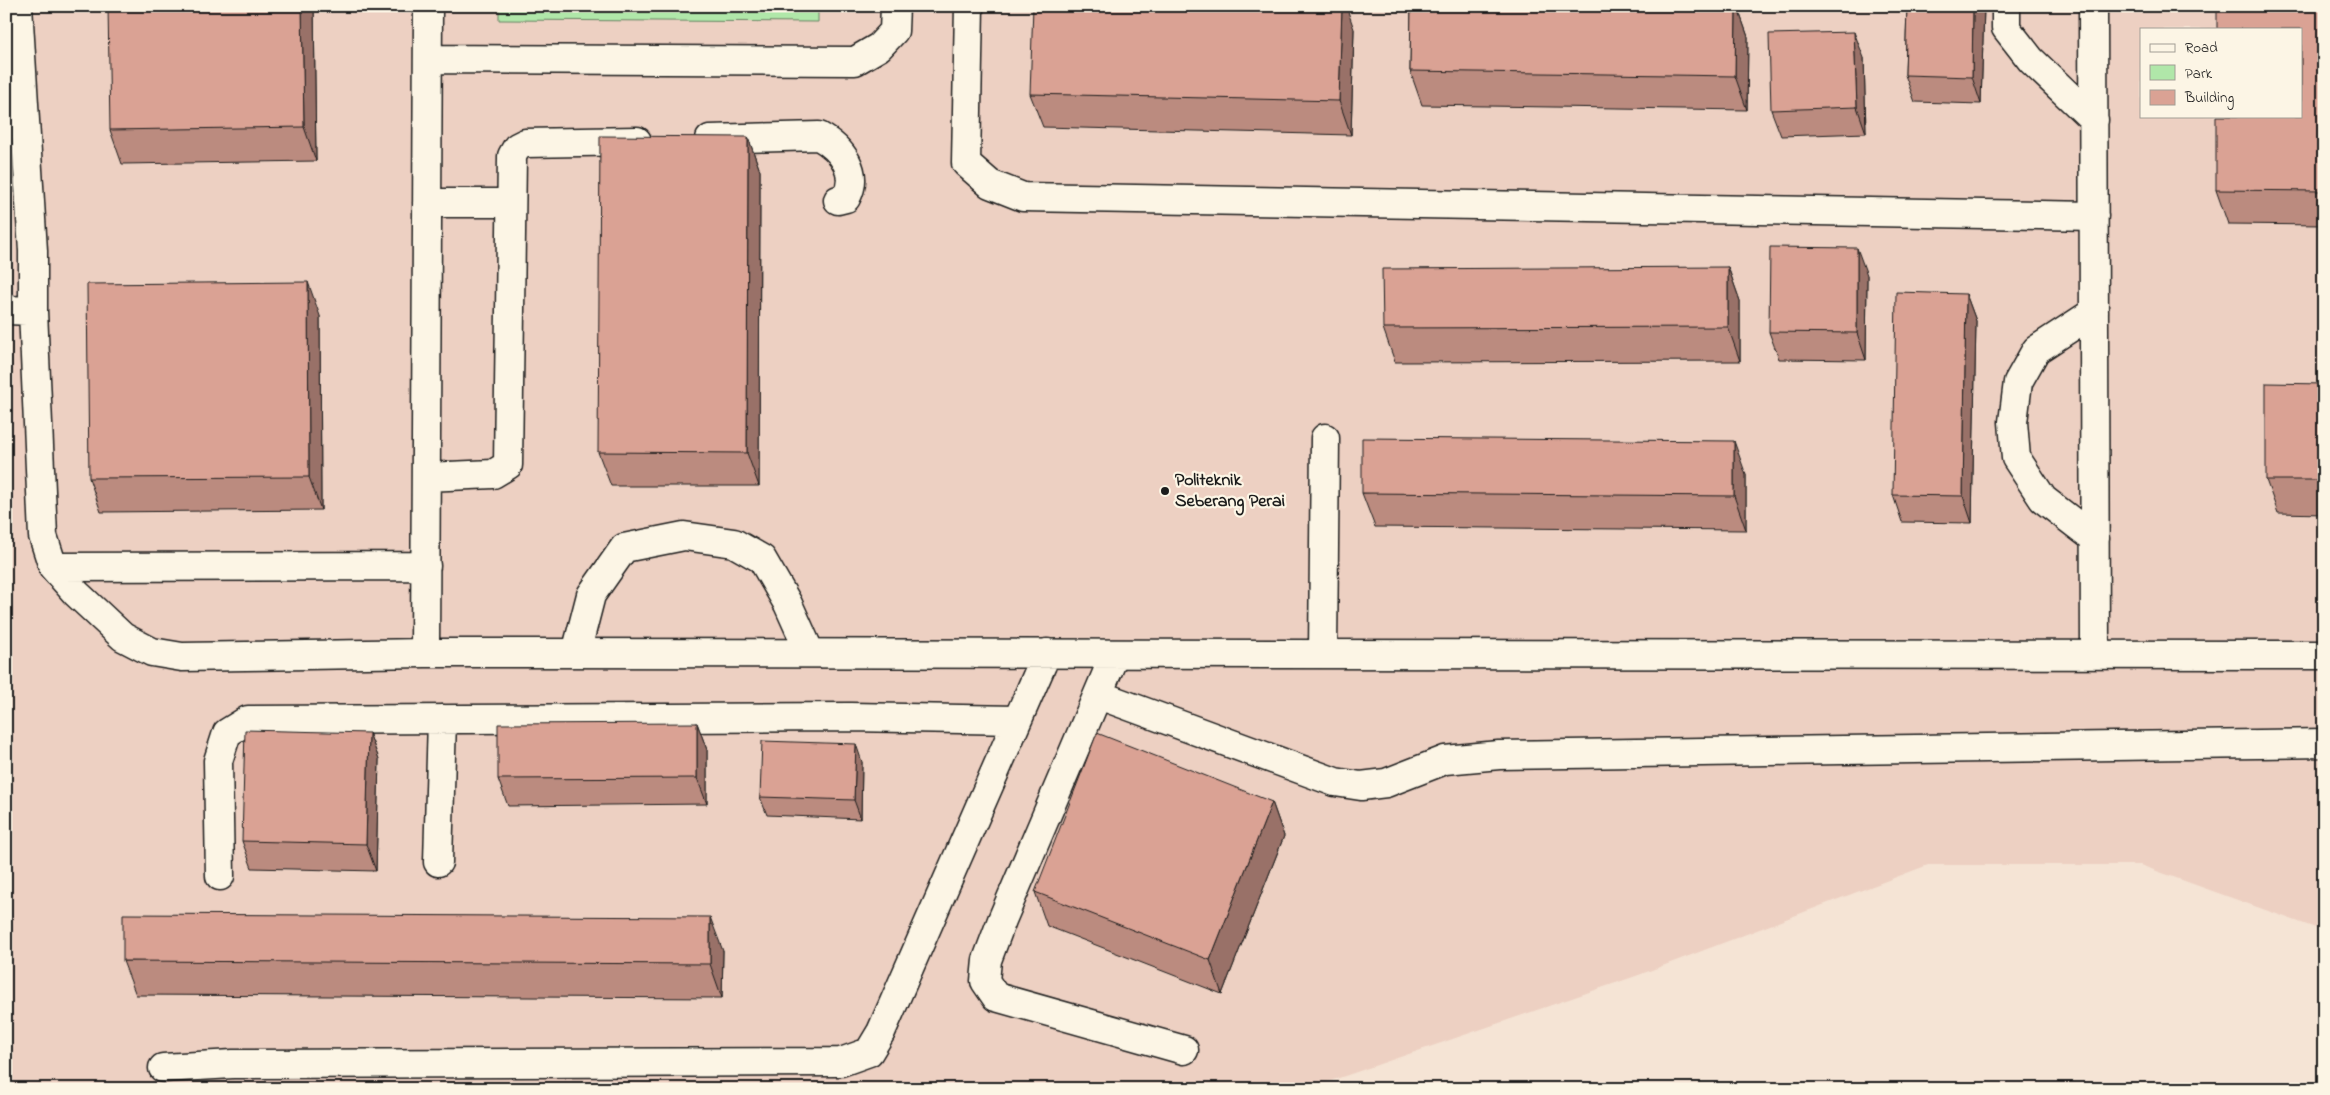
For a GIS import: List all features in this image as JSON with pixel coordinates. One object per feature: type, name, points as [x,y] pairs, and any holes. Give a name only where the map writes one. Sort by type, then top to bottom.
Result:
[{"type":"street","points":[[18,6],[33,251],[33,311],[43,536],[53,567],[76,593],[122,637],[152,652],[182,657],[425,653],[2324,655]]},
{"type":"street","points":[[425,653],[428,6]]},
{"type":"street","points":[[428,60],[855,61],[879,48],[894,31],[895,6]]},
{"type":"street","points":[[969,6],[966,163],[990,184],[1023,196],[2094,216]]},
{"type":"street","points":[[2006,6],[2006,28],[2032,60],[2094,120]]},
{"type":"street","points":[[2093,6],[2095,655]]},
{"type":"street","points":[[426,477],[493,474],[508,465],[512,156],[517,147],[525,143],[819,136],[832,144],[843,155],[851,171],[850,190],[846,198],[838,200]]},
{"type":"street","points":[[427,203],[511,203]]},
{"type":"street","points":[[6,310],[33,311]]},
{"type":"street","points":[[2094,312],[2036,350],[2018,382],[2013,422],[2016,458],[2043,499],[2095,539]]},
{"type":"street","points":[[1323,654],[1325,438]]},
{"type":"street","points":[[576,653],[591,595],[624,548],[684,536],[734,543],[762,559],[788,604],[810,653]]},
{"type":"street","points":[[53,567],[426,566]]},
{"type":"street","points":[[163,1068],[233,1064],[841,1062],[868,1052],[880,1032],[1047,654]]},
{"type":"street","points":[[1115,654],[1002,920],[987,960],[985,981],[996,997],[1184,1050]]},
{"type":"street","points":[[1099,695],[1336,782],[1361,786],[1386,783],[1445,760],[1499,755],[2324,743]]},
{"type":"street","points":[[220,876],[218,761],[227,733],[248,720],[936,717],[1017,720]]},
{"type":"street","points":[[438,862],[442,719]]},
{"type":"shaded area","name":"Politeknik Seberang Perai","points":[[6,6],[2324,6],[2324,931],[2140,865],[1928,865],[1636,976],[1307,1089],[6,1089]]},
{"type":"green space","points":[[499,6],[818,6],[818,22],[499,20]]},
{"type":"building","points":[[108,6],[302,6],[304,127],[110,130]]},
{"type":"building","points":[[1033,6],[1342,6],[1339,101],[1030,94]]},
{"type":"building","points":[[1411,6],[1736,6],[1735,76],[1410,71]]},
{"type":"building","points":[[1907,6],[1973,6],[1972,77],[1905,75]]},
{"type":"building","points":[[2217,6],[2324,6],[2324,191],[2216,190],[2216,118],[2302,118],[2302,28],[2217,28]]},
{"type":"building","points":[[1854,32],[1857,107],[1771,110],[1769,34]]},
{"type":"building","points":[[600,136],[748,137],[747,453],[598,452]]},
{"type":"building","points":[[1770,247],[1857,248],[1857,333],[1769,332]]},
{"type":"building","points":[[1728,267],[1728,327],[1383,328],[1382,269]]},
{"type":"building","points":[[308,282],[309,477],[89,478],[87,284]]},
{"type":"building","points":[[1896,292],[1966,294],[1963,496],[1893,495]]},
{"type":"building","points":[[2266,383],[2324,384],[2324,480],[2266,480]]},
{"type":"building","points":[[1362,438],[1734,441],[1734,496],[1362,493]]},
{"type":"building","points":[[697,723],[697,778],[498,779],[498,724]]},
{"type":"building","points":[[245,730],[369,733],[366,844],[242,841]]},
{"type":"building","points":[[1097,733],[1272,802],[1210,960],[1035,892]]},
{"type":"building","points":[[762,741],[856,744],[854,800],[760,797]]},
{"type":"building","points":[[123,914],[710,917],[710,964],[123,961]]},
{"type":"place","name":"Politeknik Seberang Perai","points":[[1165,491]]}]
